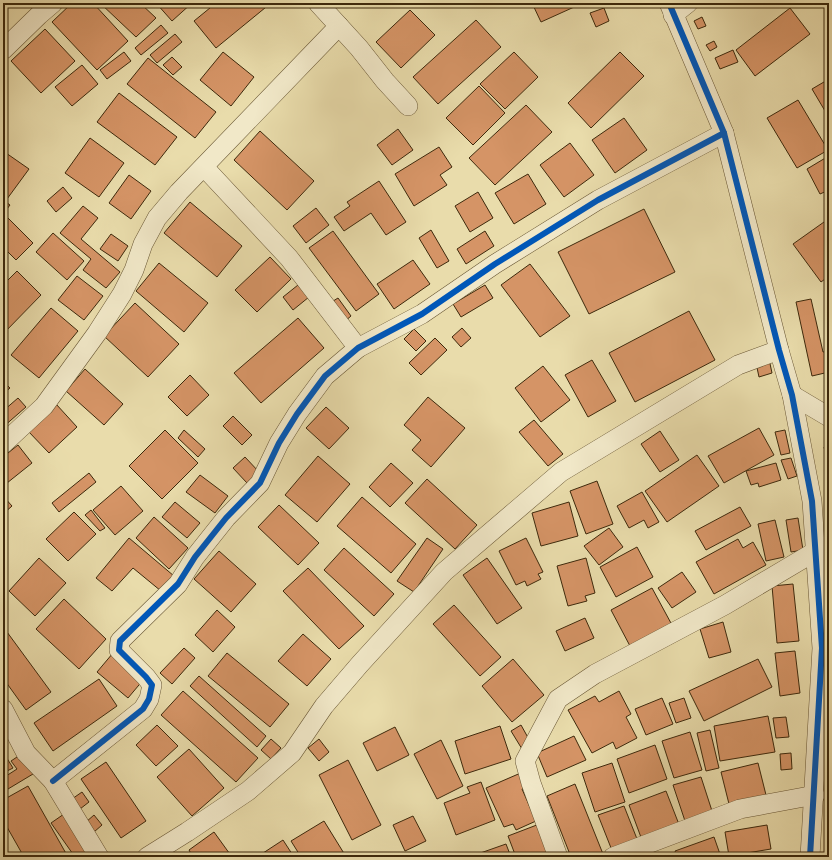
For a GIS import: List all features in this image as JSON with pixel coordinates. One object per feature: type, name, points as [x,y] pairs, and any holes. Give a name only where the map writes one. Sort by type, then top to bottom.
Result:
[{"type":"street","points":[[3,50],[52,3]]},
{"type":"street","points":[[318,3],[359,48],[385,81],[408,106]]},
{"type":"street","points":[[688,3],[671,9],[724,133],[792,396],[812,501],[824,700],[810,857]]},
{"type":"street","points":[[3,444],[44,406],[97,333],[122,294],[134,270],[143,244],[157,218],[179,192],[339,26]]},
{"type":"street","points":[[53,782],[143,709],[150,699],[152,685],[120,650],[120,641],[178,584],[195,557],[226,518],[260,483],[279,443],[297,414],[325,376],[358,348],[422,314],[495,264],[598,200],[724,133]]},
{"type":"street","points":[[204,167],[289,258],[358,348]]},
{"type":"street","points":[[147,857],[188,832],[248,791],[292,752],[324,706],[360,664],[444,572],[561,472],[738,365],[779,350]]},
{"type":"street","points":[[792,396],[829,417]]},
{"type":"street","points":[[558,857],[531,783],[525,761],[558,699],[595,674],[725,605],[816,551]]},
{"type":"street","points":[[3,709],[26,753],[53,782],[99,857]]},
{"type":"street","points":[[613,857],[740,809],[815,795]]},
{"type":"building","points":[[72,3],[93,3],[128,41],[97,70],[52,22]]},
{"type":"building","points":[[100,3],[140,3],[156,18],[136,37]]},
{"type":"building","points":[[156,3],[192,3],[172,21]]},
{"type":"building","points":[[216,3],[271,3],[216,48],[194,21]]},
{"type":"building","points":[[532,3],[583,3],[541,22]]},
{"type":"building","points":[[604,8],[609,21],[596,27],[590,13]]},
{"type":"building","points":[[790,8],[810,34],[755,76],[736,50]]},
{"type":"building","points":[[410,10],[435,35],[401,68],[376,42]]},
{"type":"building","points":[[702,17],[706,26],[698,29],[694,21]]},
{"type":"building","points":[[476,20],[501,47],[438,104],[413,77]]},
{"type":"building","points":[[161,25],[168,33],[141,55],[135,48]]},
{"type":"building","points":[[45,29],[75,61],[41,93],[11,61]]},
{"type":"building","points":[[175,34],[182,42],[157,63],[150,55]]},
{"type":"building","points":[[714,41],[717,47],[710,51],[706,45]]},
{"type":"building","points":[[733,50],[738,62],[720,69],[715,58]]},
{"type":"building","points":[[124,52],[131,61],[107,79],[100,70]]},
{"type":"building","points":[[223,52],[254,77],[231,106],[200,80]]},
{"type":"building","points":[[514,52],[538,77],[505,109],[480,84]]},
{"type":"building","points":[[620,52],[644,76],[591,128],[568,103]]},
{"type":"building","points":[[172,57],[182,67],[173,75],[163,65]]},
{"type":"building","points":[[148,58],[216,112],[195,138],[127,84]]},
{"type":"building","points":[[82,65],[98,84],[72,106],[55,87]]},
{"type":"building","points":[[829,79],[829,115],[828,116],[812,89]]},
{"type":"building","points":[[479,86],[505,113],[473,145],[446,118]]},
{"type":"building","points":[[119,93],[177,137],[155,165],[97,122]]},
{"type":"building","points":[[798,100],[828,150],[797,168],[767,118]]},
{"type":"building","points":[[526,105],[552,132],[495,185],[469,158]]},
{"type":"building","points":[[624,118],[647,150],[615,173],[592,140]]},
{"type":"building","points":[[398,129],[413,150],[392,165],[377,145]]},
{"type":"building","points":[[260,131],[314,181],[287,210],[234,160]]},
{"type":"building","points":[[90,138],[124,163],[99,197],[65,173]]},
{"type":"building","points":[[570,143],[594,175],[564,197],[540,165]]},
{"type":"building","points":[[439,147],[452,167],[440,175],[447,185],[414,206],[395,174]]},
{"type":"building","points":[[6,153],[29,169],[7,199],[3,196],[3,156]]},
{"type":"building","points":[[827,157],[829,161],[829,190],[820,194],[807,169]]},
{"type":"building","points":[[528,174],[546,204],[514,224],[495,193]]},
{"type":"building","points":[[129,175],[151,191],[131,219],[109,203]]},
{"type":"building","points":[[379,181],[406,222],[386,235],[371,213],[344,231],[334,217],[350,206],[347,202]]},
{"type":"building","points":[[63,187],[72,198],[56,212],[47,201]]},
{"type":"building","points":[[478,192],[493,218],[470,232],[455,206]]},
{"type":"building","points":[[3,200],[10,205],[3,214]]},
{"type":"building","points":[[190,202],[242,246],[217,277],[164,233]]},
{"type":"building","points":[[83,206],[98,218],[81,239],[120,272],[106,288],[83,270],[91,259],[60,233]]},
{"type":"building","points":[[316,208],[329,225],[306,243],[293,226]]},
{"type":"building","points":[[644,209],[675,272],[589,314],[558,252]]},
{"type":"building","points":[[7,217],[33,243],[16,260],[3,247],[3,221]]},
{"type":"building","points":[[824,222],[829,228],[829,276],[821,282],[793,244]]},
{"type":"building","points":[[431,230],[449,261],[437,268],[419,238]]},
{"type":"building","points":[[333,231],[379,294],[356,311],[309,248]]},
{"type":"building","points":[[485,231],[494,246],[466,264],[457,249]]},
{"type":"building","points":[[53,233],[84,261],[67,280],[36,252]]},
{"type":"building","points":[[111,234],[128,246],[118,261],[100,249]]},
{"type":"building","points":[[270,257],[291,279],[257,312],[235,290]]},
{"type":"building","points":[[413,260],[430,284],[394,309],[377,284]]},
{"type":"building","points":[[159,263],[208,303],[184,332],[136,291]]},
{"type":"building","points":[[530,264],[570,316],[540,337],[501,285]]},
{"type":"building","points":[[17,271],[41,295],[3,334],[3,285]]},
{"type":"building","points":[[77,276],[103,296],[84,320],[58,300]]},
{"type":"building","points":[[298,285],[309,297],[293,310],[283,297]]},
{"type":"building","points":[[485,285],[493,298],[461,317],[453,304]]},
{"type":"building","points":[[338,298],[351,316],[344,322],[330,303]]},
{"type":"building","points":[[811,299],[823,352],[829,351],[829,372],[812,376],[796,302]]},
{"type":"building","points":[[135,303],[179,344],[148,377],[104,336]]},
{"type":"building","points":[[51,308],[78,331],[39,378],[11,355]]},
{"type":"building","points":[[689,311],[715,360],[635,402],[609,353]]},
{"type":"building","points":[[298,318],[324,348],[261,403],[234,373]]},
{"type":"building","points":[[462,328],[471,338],[461,347],[452,337]]},
{"type":"building","points":[[414,329],[426,341],[416,351],[404,339]]},
{"type":"building","points":[[435,338],[447,350],[421,375],[409,363]]},
{"type":"building","points":[[769,359],[772,373],[759,377],[756,363]]},
{"type":"building","points":[[592,360],[616,401],[588,417],[565,375]]},
{"type":"building","points":[[543,366],[570,400],[541,422],[515,388]]},
{"type":"building","points":[[85,369],[123,404],[104,425],[66,391]]},
{"type":"building","points":[[190,375],[209,395],[187,416],[168,397]]},
{"type":"building","points":[[3,381],[10,388],[3,394]]},
{"type":"building","points":[[428,397],[465,428],[431,467],[412,450],[421,440],[404,425]]},
{"type":"building","points":[[18,398],[26,407],[3,427],[3,411]]},
{"type":"building","points":[[56,404],[77,427],[49,453],[28,431]]},
{"type":"building","points":[[326,407],[349,428],[329,449],[306,428]]},
{"type":"building","points":[[233,416],[252,435],[242,445],[223,426]]},
{"type":"building","points":[[534,420],[563,454],[548,466],[519,432]]},
{"type":"building","points":[[759,428],[774,455],[724,483],[708,456]]},
{"type":"building","points":[[165,430],[198,463],[162,499],[129,466]]},
{"type":"building","points":[[184,430],[205,449],[198,457],[178,438]]},
{"type":"building","points":[[785,430],[790,453],[781,455],[775,432]]},
{"type":"building","points":[[660,431],[679,460],[660,472],[641,444]]},
{"type":"building","points":[[18,445],[32,463],[7,483],[3,478],[3,457]]},
{"type":"building","points":[[829,446],[829,466],[828,466],[824,447]]},
{"type":"building","points":[[697,455],[719,486],[667,522],[645,491]]},
{"type":"building","points":[[318,456],[350,484],[317,522],[285,495]]},
{"type":"building","points":[[245,457],[259,472],[247,483],[233,468]]},
{"type":"building","points":[[791,458],[797,476],[788,479],[781,460]]},
{"type":"building","points":[[391,463],[413,483],[390,507],[369,487]]},
{"type":"building","points":[[776,463],[781,480],[759,487],[758,483],[751,485],[746,471]]},
{"type":"building","points":[[89,473],[96,482],[59,512],[52,503]]},
{"type":"building","points":[[200,475],[228,496],[215,513],[186,492]]},
{"type":"building","points":[[427,479],[477,525],[455,549],[405,503]]},
{"type":"building","points":[[597,481],[613,524],[586,534],[570,491]]},
{"type":"building","points":[[121,486],[143,511],[115,535],[93,510]]},
{"type":"building","points":[[642,492],[659,522],[648,528],[644,520],[629,528],[617,506]]},
{"type":"building","points":[[3,496],[12,506],[3,514]]},
{"type":"building","points":[[362,497],[416,544],[391,573],[337,526]]},
{"type":"building","points":[[175,502],[200,523],[187,538],[162,517]]},
{"type":"building","points":[[569,502],[578,536],[541,546],[532,513]]},
{"type":"building","points":[[279,505],[319,543],[298,565],[258,527]]},
{"type":"building","points":[[740,507],[751,526],[706,550],[695,531]]},
{"type":"building","points":[[91,510],[105,528],[100,531],[85,515]]},
{"type":"building","points":[[74,512],[96,534],[68,561],[46,539]]},
{"type":"building","points":[[154,517],[188,548],[169,569],[136,538]]},
{"type":"building","points":[[798,518],[803,550],[791,552],[786,520]]},
{"type":"building","points":[[775,520],[784,557],[766,561],[758,524]]},
{"type":"building","points":[[609,528],[623,547],[599,565],[584,546]]},
{"type":"building","points":[[129,538],[174,576],[161,591],[133,568],[112,591],[96,578]]},
{"type":"building","points":[[427,538],[443,549],[414,592],[397,581]]},
{"type":"building","points":[[526,538],[543,572],[538,574],[541,579],[527,586],[525,581],[516,585],[499,551]]},
{"type":"building","points":[[738,539],[743,548],[753,542],[766,565],[714,594],[696,562]]},
{"type":"building","points":[[637,547],[653,577],[616,597],[600,567]]},
{"type":"building","points":[[344,548],[394,594],[374,616],[324,570]]},
{"type":"building","points":[[219,551],[256,584],[231,612],[194,579]]},
{"type":"building","points":[[39,558],[66,583],[35,616],[9,591]]},
{"type":"building","points":[[487,558],[522,608],[497,624],[463,575]]},
{"type":"building","points":[[586,558],[595,593],[585,596],[587,601],[568,606],[557,566]]},
{"type":"building","points":[[308,568],[364,626],[339,649],[283,591]]},
{"type":"building","points":[[682,572],[696,592],[672,608],[658,588]]},
{"type":"building","points":[[793,584],[799,641],[777,643],[772,586]]},
{"type":"building","points":[[652,588],[672,625],[630,646],[611,610]]},
{"type":"building","points":[[64,599],[106,639],[79,669],[36,629]]},
{"type":"building","points":[[454,605],[501,657],[480,676],[433,624]]},
{"type":"building","points":[[217,610],[235,627],[213,652],[195,635]]},
{"type":"building","points":[[585,618],[594,638],[565,651],[556,631]]},
{"type":"building","points":[[723,622],[731,652],[709,658],[700,629]]},
{"type":"building","points":[[7,632],[51,692],[26,710],[3,678],[3,635]]},
{"type":"building","points":[[303,634],[331,659],[307,686],[278,661]]},
{"type":"building","points":[[184,648],[195,658],[172,684],[160,673]]},
{"type":"building","points":[[795,651],[800,693],[780,696],[775,653]]},
{"type":"building","points":[[113,653],[144,679],[128,698],[97,672]]},
{"type":"building","points":[[227,653],[289,704],[270,727],[208,676]]},
{"type":"building","points":[[513,659],[544,695],[512,722],[482,686]]},
{"type":"building","points":[[758,659],[772,687],[704,721],[689,691]]},
{"type":"building","points":[[199,676],[266,736],[257,747],[190,686]]},
{"type":"building","points":[[99,679],[117,706],[53,751],[34,723]]},
{"type":"building","points":[[183,691],[258,758],[236,782],[161,715]]},
{"type":"building","points":[[619,691],[631,714],[626,717],[637,738],[616,749],[613,742],[592,753],[568,710],[595,696],[599,702]]},
{"type":"building","points":[[662,698],[673,724],[646,735],[635,709]]},
{"type":"building","points":[[684,698],[691,718],[676,723],[669,703]]},
{"type":"building","points":[[768,716],[775,752],[720,761],[714,726]]},
{"type":"building","points":[[786,717],[789,737],[776,738],[773,718]]},
{"type":"building","points":[[157,725],[178,746],[156,766],[136,745]]},
{"type":"building","points":[[521,725],[531,743],[522,749],[511,731]]},
{"type":"building","points":[[500,726],[511,759],[465,774],[455,741]]},
{"type":"building","points":[[395,727],[409,755],[377,771],[363,743]]},
{"type":"building","points":[[710,730],[719,768],[706,771],[697,733]]},
{"type":"building","points":[[690,732],[702,770],[674,778],[662,741]]},
{"type":"building","points":[[574,736],[586,760],[547,777],[537,753]]},
{"type":"building","points":[[271,739],[281,748],[271,759],[261,750]]},
{"type":"building","points":[[319,739],[329,752],[319,761],[308,748]]},
{"type":"building","points":[[441,740],[463,786],[437,799],[414,754]]},
{"type":"building","points":[[655,745],[667,779],[629,793],[617,759]]},
{"type":"building","points":[[189,749],[224,788],[192,816],[157,777]]},
{"type":"building","points":[[3,752],[13,768],[3,773]]},
{"type":"building","points":[[791,753],[792,769],[781,770],[780,754]]},
{"type":"building","points":[[20,755],[33,774],[3,792],[3,778],[17,769],[11,761]]},
{"type":"building","points":[[348,760],[381,825],[352,840],[319,775]]},
{"type":"building","points":[[106,762],[146,821],[121,838],[81,779]]},
{"type":"building","points":[[612,763],[625,802],[595,812],[582,773]]},
{"type":"building","points":[[758,763],[767,799],[730,808],[721,772]]},
{"type":"building","points":[[523,772],[529,786],[522,789],[536,821],[516,830],[513,824],[504,827],[486,788]]},
{"type":"building","points":[[701,777],[713,814],[685,821],[673,785]]},
{"type":"building","points":[[481,782],[495,820],[456,835],[444,803],[470,793],[467,787]]},
{"type":"building","points":[[575,784],[603,854],[595,857],[571,857],[547,796]]},
{"type":"building","points":[[28,786],[68,857],[24,857],[3,820],[3,800]]},
{"type":"building","points":[[666,791],[680,827],[642,840],[629,805]]},
{"type":"building","points":[[82,792],[89,802],[80,809],[72,799]]},
{"type":"building","points":[[624,806],[639,844],[613,853],[598,815]]},
{"type":"building","points":[[64,814],[91,857],[75,857],[51,823]]},
{"type":"building","points":[[94,815],[102,825],[94,832],[86,822]]},
{"type":"building","points":[[413,816],[426,841],[405,851],[393,825]]},
{"type":"building","points":[[324,821],[345,855],[341,857],[301,857],[291,841]]},
{"type":"building","points":[[542,823],[554,853],[544,857],[516,857],[508,836]]},
{"type":"building","points":[[767,825],[771,849],[729,856],[725,832]]},
{"type":"building","points":[[214,832],[232,857],[193,857],[189,850]]},
{"type":"building","points":[[714,837],[721,857],[677,857],[675,851]]},
{"type":"building","points":[[283,840],[294,857],[257,857]]},
{"type":"building","points":[[506,844],[511,857],[469,857]]},
{"type":"cycle path","points":[[669,3],[724,133],[779,350],[792,395],[812,501],[822,648],[810,857]]},
{"type":"cycle path","points":[[53,781],[143,709],[149,699],[152,685],[119,650],[120,641],[178,584],[195,557],[226,518],[260,483],[279,443],[297,414],[325,376],[358,348],[422,314],[495,264],[598,200],[724,133]]}]
